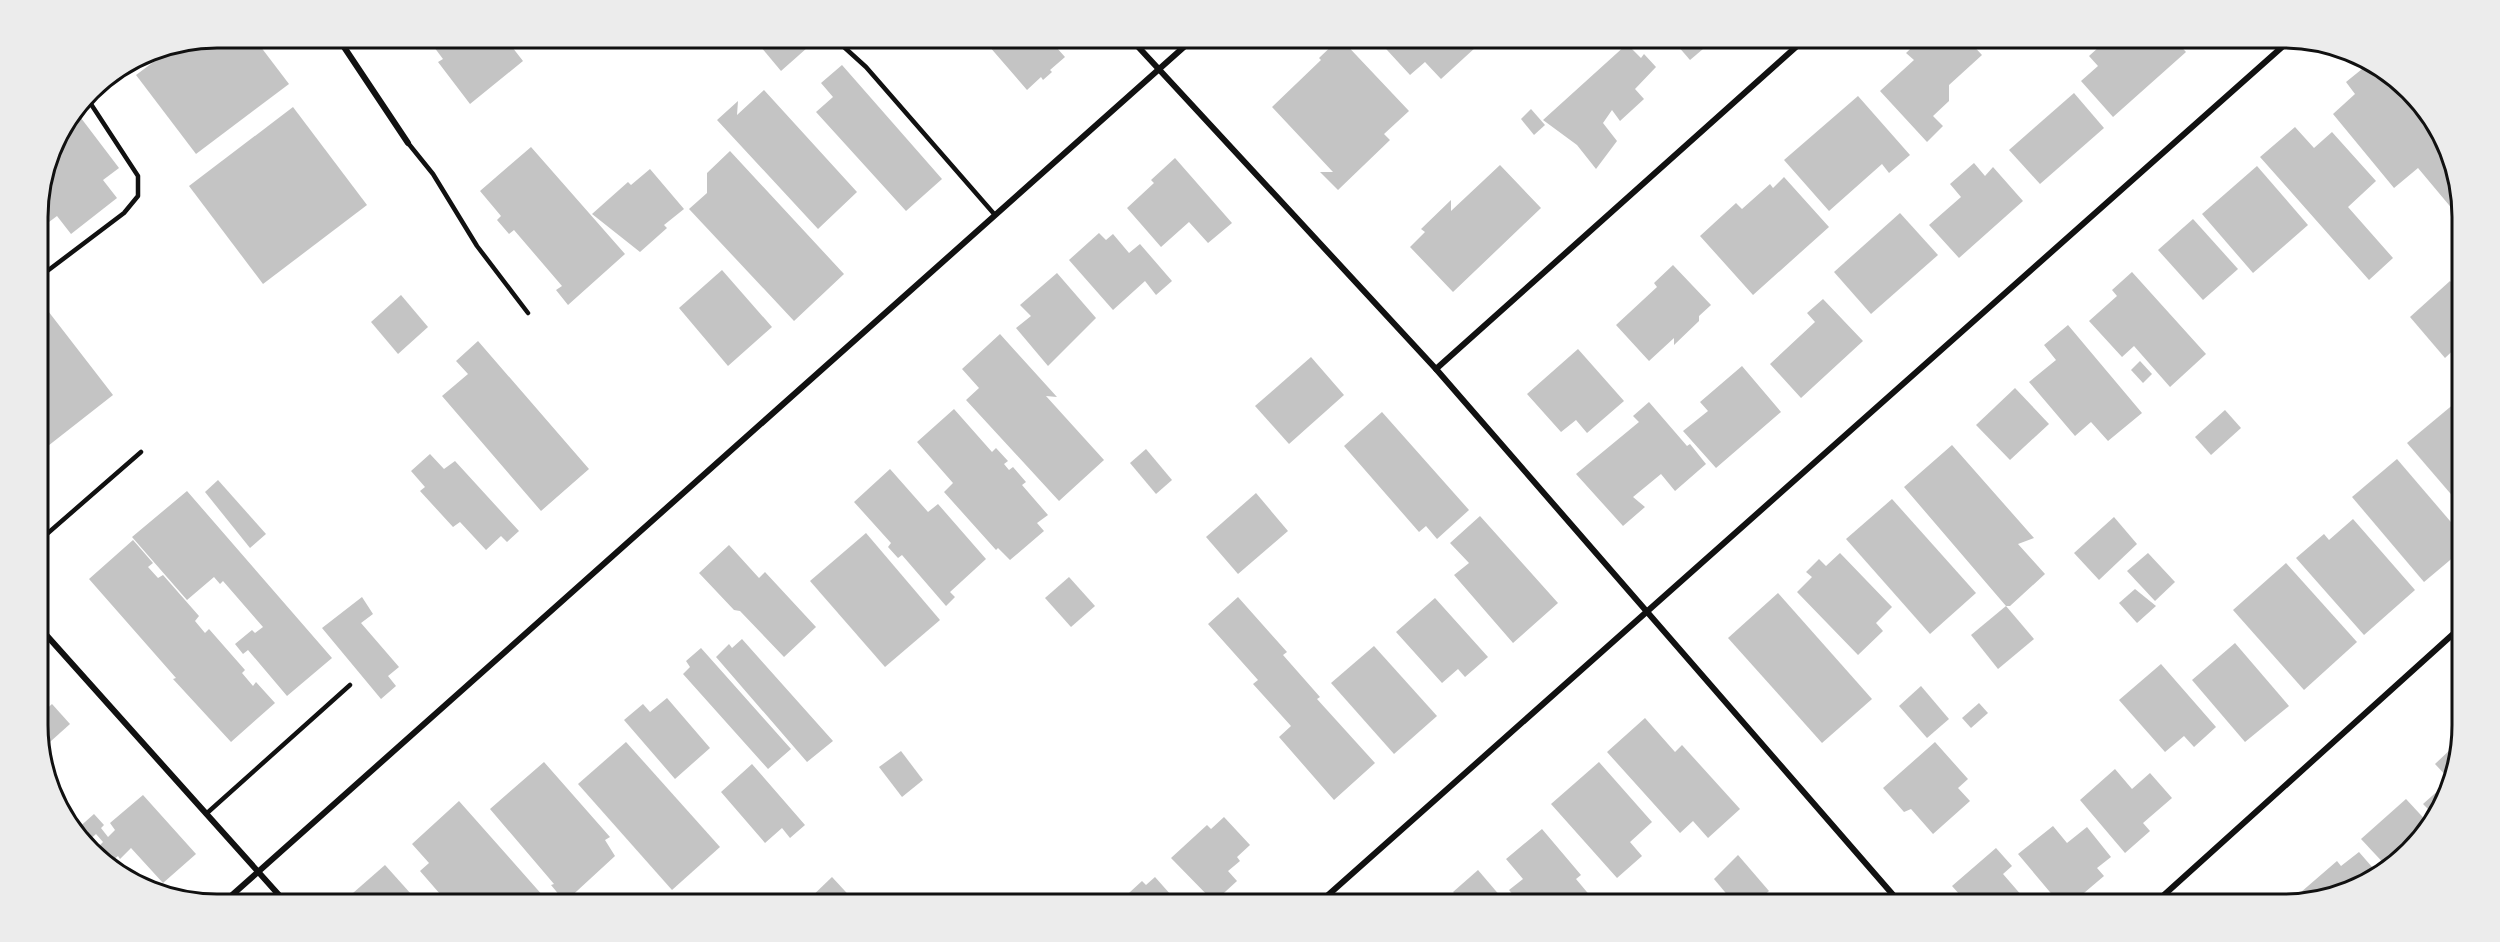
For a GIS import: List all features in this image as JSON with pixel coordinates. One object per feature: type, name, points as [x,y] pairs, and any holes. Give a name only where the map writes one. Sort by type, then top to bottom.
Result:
[{"type":"street","points":[[345,48],[408,143]]},
{"type":"street","points":[[1139,48],[1436,369],[1892,894]]},
{"type":"street","points":[[233,894],[1183,48]]},
{"type":"street","points":[[1436,369],[1795,48]]},
{"type":"street","points":[[1329,894],[2281,48]]},
{"type":"street","points":[[2165,894],[2452,635]]},
{"type":"street","points":[[48,637],[278,894]]},
{"type":"lane","points":[[845,48],[866,67],[995,215]]},
{"type":"lane","points":[[48,269],[124,213],[138,196],[138,176],[92,105]]},
{"type":"lane","points":[[408,143],[433,174],[477,246],[528,313]]},
{"type":"lane","points":[[48,533],[141,452]]},
{"type":"lane","points":[[206,814],[350,685]]},
{"type":"building","points":[[262,48],[289,84],[196,154],[136,75],[158,59],[184,51]]},
{"type":"building","points":[[435,48],[513,48],[523,61],[470,104],[438,62],[443,59]]},
{"type":"building","points":[[762,48],[807,48],[781,71]]},
{"type":"building","points":[[991,48],[1057,48],[1065,57],[1050,70],[1052,72],[1043,80],[1041,77],[1027,90]]},
{"type":"building","points":[[1330,48],[1349,48],[1409,111],[1384,134],[1390,140],[1338,190],[1320,172],[1333,172],[1272,107],[1321,60],[1319,58]]},
{"type":"building","points":[[1385,48],[1475,48],[1441,79],[1425,62],[1410,75]]},
{"type":"building","points":[[1623,48],[1631,48],[1641,58],[1644,54],[1656,67],[1635,89],[1644,99],[1620,121],[1612,110],[1603,123],[1617,141],[1596,169],[1577,145],[1543,120]]},
{"type":"building","points":[[1680,48],[1704,48],[1690,60]]},
{"type":"building","points":[[1911,48],[1975,48],[1982,55],[1949,85],[1949,101],[1933,116],[1943,126],[1927,142],[1880,91],[1914,60],[1906,53]]},
{"type":"building","points":[[2098,48],[2182,48],[2186,52],[2113,117],[2081,81],[2098,66],[2089,56]]},
{"type":"building","points":[[842,65],[942,179],[906,211],[816,112],[833,97],[821,83]]},
{"type":"building","points":[[2363,68],[2386,83],[2417,114],[2439,152],[2451,195],[2452,208],[2418,168],[2394,188],[2333,114],[2355,94],[2346,82]]},
{"type":"building","points":[[764,90],[857,192],[818,229],[717,120],[738,101],[737,115]]},
{"type":"building","points":[[2074,93],[2104,128],[2040,184],[2009,150]]},
{"type":"building","points":[[1858,96],[1910,155],[1889,173],[1882,164],[1829,211],[1784,160]]},
{"type":"building","points":[[293,107],[367,205],[263,284],[189,186]]},
{"type":"building","points":[[1531,109],[1545,125],[1534,135],[1521,119]]},
{"type":"building","points":[[80,119],[119,168],[103,180],[117,198],[71,234],[57,216],[49,222],[48,206],[54,173],[61,152]]},
{"type":"building","points":[[2295,127],[2314,148],[2332,132],[2376,181],[2348,207],[2393,258],[2369,280],[2260,157]]},
{"type":"building","points":[[531,147],[625,254],[568,305],[556,290],[562,286],[514,230],[509,234],[497,220],[501,216],[480,191]]},
{"type":"building","points":[[730,151],[844,274],[794,321],[689,209],[707,193],[707,173]]},
{"type":"building","points":[[1175,158],[1232,223],[1208,243],[1189,222],[1161,247],[1127,208],[1154,183],[1151,180]]},
{"type":"building","points":[[1974,163],[1985,176],[1993,167],[2023,201],[1959,258],[1929,225],[1961,197],[1950,184]]},
{"type":"building","points":[[1500,165],[1541,208],[1453,292],[1410,247],[1425,232],[1421,229],[1451,200],[1451,211]]},
{"type":"building","points":[[2257,166],[2308,225],[2253,273],[2202,214]]},
{"type":"building","points":[[650,169],[684,209],[664,225],[667,228],[640,252],[592,214],[628,182],[631,185]]},
{"type":"building","points":[[1784,177],[1829,227],[1753,295],[1700,236],[1736,203],[1742,209],[1770,184],[1773,188]]},
{"type":"building","points":[[1900,213],[1938,255],[1871,314],[1834,272]]},
{"type":"building","points":[[2193,219],[2238,269],[2203,300],[2158,250]]},
{"type":"building","points":[[1099,233],[1106,240],[1113,234],[1129,253],[1140,244],[1172,281],[1156,295],[1145,281],[1113,310],[1069,260]]},
{"type":"building","points":[[1673,265],[1711,305],[1699,316],[1699,321],[1674,345],[1674,338],[1649,361],[1616,325],[1657,287],[1654,283]]},
{"type":"building","points":[[722,270],[772,327],[728,366],[679,308]]},
{"type":"building","points":[[2132,272],[2206,354],[2170,387],[2134,346],[2122,357],[2089,321],[2117,296],[2112,290]]},
{"type":"building","points":[[1057,273],[1096,318],[1048,366],[1016,328],[1031,316],[1020,305]]},
{"type":"building","points":[[2450,281],[2452,283],[2452,351],[2445,358],[2410,317]]},
{"type":"building","points":[[401,295],[428,327],[398,354],[371,322]]},
{"type":"building","points":[[1823,299],[1863,341],[1801,398],[1770,364],[1815,322],[1807,313]]},
{"type":"building","points":[[48,311],[113,395],[48,446]]},
{"type":"building","points":[[2068,325],[2142,413],[2108,441],[2091,422],[2075,436],[2029,382],[2056,360],[2044,345]]},
{"type":"building","points":[[1000,334],[1057,397],[1046,396],[1104,460],[1059,501],[966,400],[979,388],[962,369]]},
{"type":"building","points":[[478,341],[589,469],[541,511],[442,396],[468,374],[456,361]]},
{"type":"building","points":[[1578,349],[1624,401],[1587,433],[1576,420],[1561,432],[1527,394]]},
{"type":"building","points":[[1311,357],[1344,395],[1289,444],[1255,406]]},
{"type":"building","points":[[2140,361],[2152,374],[2143,383],[2131,370]]},
{"type":"building","points":[[1742,366],[1781,412],[1716,468],[1683,431],[1708,411],[1700,402]]},
{"type":"building","points":[[2015,388],[2049,424],[2010,460],[1976,425]]},
{"type":"building","points":[[1649,402],[1687,446],[1690,444],[1706,464],[1675,491],[1661,474],[1633,497],[1645,507],[1623,526],[1576,474],[1639,422],[1633,416]]},
{"type":"building","points":[[2452,406],[2452,495],[2407,443]]},
{"type":"building","points":[[954,409],[992,452],[996,448],[1008,461],[1004,464],[1009,470],[1013,467],[1026,482],[1022,485],[1048,515],[1037,523],[1044,531],[1010,560],[998,548],[996,550],[944,492],[953,483],[917,442]]},
{"type":"building","points":[[2225,410],[2241,428],[2211,455],[2195,437]]},
{"type":"building","points":[[1382,412],[1469,510],[1437,539],[1426,526],[1419,532],[1344,446]]},
{"type":"building","points":[[1952,445],[2034,538],[2018,544],[2045,574],[2010,606],[2006,606],[1904,487]]},
{"type":"building","points":[[1146,449],[1172,480],[1156,494],[1130,463]]},
{"type":"building","points":[[430,454],[444,469],[455,461],[519,531],[507,542],[501,536],[486,550],[460,522],[453,527],[420,491],[425,487],[411,471]]},
{"type":"building","points":[[2397,459],[2452,523],[2452,558],[2424,582],[2352,497]]},
{"type":"building","points":[[890,469],[928,512],[938,504],[986,559],[950,592],[955,597],[946,606],[902,555],[898,558],[888,547],[891,543],[854,502]]},
{"type":"building","points":[[218,480],[266,534],[250,548],[205,492]]},
{"type":"building","points":[[187,491],[332,658],[287,696],[248,650],[243,654],[235,644],[252,630],[255,633],[263,627],[223,581],[220,584],[214,577],[187,600],[132,537]]},
{"type":"building","points":[[1256,493],[1288,531],[1238,574],[1206,537]]},
{"type":"building","points":[[1892,499],[1976,593],[1930,634],[1846,539]]},
{"type":"building","points":[[1480,516],[1558,603],[1513,643],[1454,575],[1469,563],[1450,543]]},
{"type":"building","points":[[2114,517],[2137,544],[2099,580],[2074,553]]},
{"type":"building","points":[[2353,519],[2415,590],[2364,635],[2296,558],[2324,534],[2329,540]]},
{"type":"building","points":[[866,533],[940,620],[885,667],[810,581]]},
{"type":"building","points":[[133,540],[153,563],[148,567],[158,578],[163,575],[199,616],[195,621],[205,633],[209,629],[245,670],[242,673],[253,686],[256,682],[275,703],[231,742],[173,679],[176,678],[89,579]]},
{"type":"building","points":[[729,545],[759,578],[765,572],[816,627],[784,657],[699,573]]},
{"type":"building","points":[[1840,553],[1892,607],[1876,623],[1883,631],[1858,655],[1797,592],[1812,577],[1806,572],[1819,559],[1826,566]]},
{"type":"building","points":[[2148,553],[2175,582],[2155,601],[2127,571]]},
{"type":"building","points":[[2286,563],[2357,642],[2304,690],[2233,610]]},
{"type":"building","points":[[1069,577],[1095,606],[1071,627],[1045,598]]},
{"type":"building","points":[[2135,589],[2156,606],[2137,623],[2119,603]]},
{"type":"building","points":[[1778,593],[1872,699],[1822,743],[1728,638]]},
{"type":"building","points":[[362,597],[373,614],[361,623],[399,667],[388,676],[396,686],[381,699],[322,628]]},
{"type":"building","points":[[1238,597],[1287,652],[1283,655],[1320,697],[1317,699],[1375,763],[1334,800],[1279,737],[1291,726],[1253,684],[1258,680],[1208,624]]},
{"type":"building","points":[[1435,598],[1488,657],[1465,677],[1458,669],[1442,683],[1396,632]]},
{"type":"building","points":[[2006,606],[2034,639],[1998,669],[1971,635]]},
{"type":"building","points":[[742,639],[833,741],[807,762],[716,657],[729,644],[732,648]]},
{"type":"building","points":[[2235,643],[2289,706],[2245,742],[2192,680]]},
{"type":"building","points":[[1374,646],[1437,716],[1394,754],[1331,683]]},
{"type":"building","points":[[701,648],[791,749],[768,769],[683,674],[690,667],[686,661]]},
{"type":"building","points":[[2161,664],[2216,727],[2194,747],[2184,736],[2165,752],[2119,700]]},
{"type":"building","points":[[1921,686],[1949,719],[1927,738],[1899,706]]},
{"type":"building","points":[[667,698],[710,748],[675,779],[624,720],[643,704],[650,712]]},
{"type":"building","points":[[1979,703],[1988,713],[1971,728],[1962,718]]},
{"type":"building","points":[[52,704],[70,724],[49,743],[48,725],[48,708]]},
{"type":"building","points":[[1645,718],[1675,752],[1682,745],[1740,809],[1708,838],[1693,821],[1680,833],[1607,752]]},
{"type":"building","points":[[626,742],[720,847],[672,890],[578,784]]},
{"type":"building","points":[[1935,742],[1968,779],[1958,788],[1970,801],[1933,834],[1911,809],[1904,812],[1883,788]]},
{"type":"building","points":[[2450,749],[2444,774],[2435,764]]},
{"type":"building","points":[[901,751],[923,780],[902,797],[879,767]]},
{"type":"building","points":[[544,762],[610,837],[605,840],[615,856],[574,894],[558,894],[551,885],[554,884],[490,809]]},
{"type":"building","points":[[1599,762],[1652,822],[1630,842],[1642,856],[1617,878],[1551,804]]},
{"type":"building","points":[[752,764],[805,825],[790,838],[782,828],[765,843],[721,792]]},
{"type":"building","points":[[2115,769],[2132,789],[2150,773],[2172,798],[2143,823],[2150,831],[2125,853],[2080,800]]},
{"type":"building","points":[[2439,790],[2429,810],[2423,804]]},
{"type":"building","points":[[143,795],[196,854],[163,883],[131,848],[120,859],[118,856],[115,859],[100,845],[103,842],[96,834],[92,838],[82,825],[94,814],[104,825],[101,828],[108,837],[115,830],[110,823]]},
{"type":"building","points":[[2406,799],[2424,818],[2410,836],[2382,862],[2361,839]]},
{"type":"building","points":[[459,801],[541,894],[440,894],[420,871],[429,863],[412,844]]},
{"type":"building","points":[[1224,817],[1250,845],[1237,857],[1240,861],[1228,871],[1237,881],[1223,894],[1206,894],[1171,858],[1207,825],[1211,829]]},
{"type":"building","points":[[2053,826],[2067,843],[2087,827],[2111,857],[2097,868],[2104,876],[2083,894],[2052,894],[2018,854]]},
{"type":"building","points":[[1542,829],[1581,875],[1576,879],[1589,894],[1512,894],[1509,890],[1523,879],[1506,859]]},
{"type":"building","points":[[1996,848],[2012,866],[2003,874],[2020,894],[1959,894],[1952,886]]},
{"type":"building","points":[[2359,852],[2373,868],[2348,881],[2316,891],[2300,893],[2337,861],[2341,866]]},
{"type":"building","points":[[1738,855],[1769,891],[1766,894],[1727,894],[1714,879]]},
{"type":"building","points":[[385,865],[411,894],[354,894]]},
{"type":"building","points":[[1478,870],[1498,894],[1455,894],[1453,892]]},
{"type":"building","points":[[832,877],[848,894],[814,894]]},
{"type":"building","points":[[1155,877],[1170,894],[1128,894],[1142,881],[1146,885]]}]
